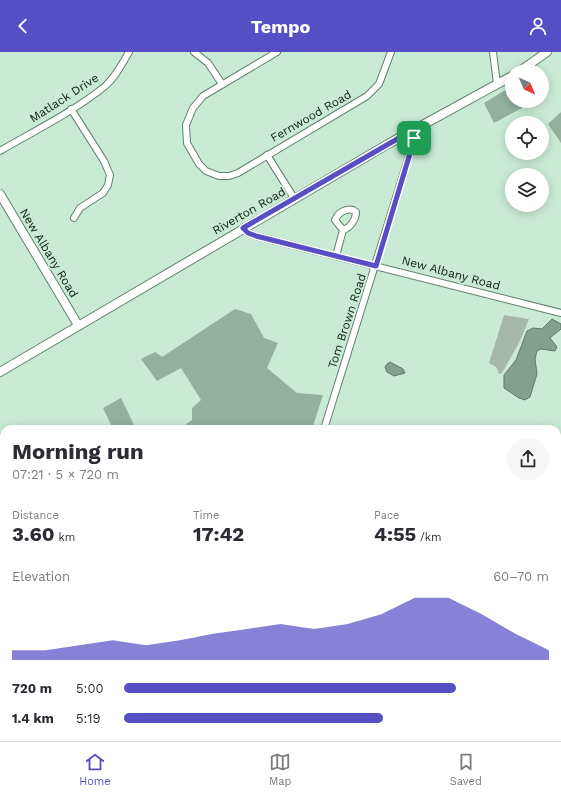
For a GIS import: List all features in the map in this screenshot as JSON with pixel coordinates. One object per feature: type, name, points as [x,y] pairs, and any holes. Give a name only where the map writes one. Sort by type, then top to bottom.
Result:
[{"type":"main road","points":[[530,64],[547,52]]},
{"type":"main road","name":"Riverton Road","points":[[0,372],[294,198],[418,127],[505,80]]},
{"type":"main road","name":"New Albany Road","points":[[0,194],[78,325]]},
{"type":"street","name":"Matlack Drive","points":[[0,151],[71,109],[104,87],[114,76],[129,52]]},
{"type":"street","points":[[194,52],[208,63],[222,84]]},
{"type":"street","points":[[267,155],[238,173],[229,176],[219,176],[206,171],[191,151],[185,134],[186,125],[193,108],[203,96],[277,52]]},
{"type":"street","name":"Fernwood Road","points":[[294,198],[267,155],[367,96],[379,84],[391,52]]},
{"type":"street","points":[[493,52],[497,84]]},
{"type":"street","points":[[71,109],[104,162],[110,175],[108,185],[103,194],[80,208],[74,218]]},
{"type":"street","name":"Tom Brown Road","points":[[325,425],[418,127]]},
{"type":"street","name":"New Albany Road","points":[[243,228],[248,233],[256,236],[561,313]]},
{"type":"street","points":[[336,256],[343,230]]},
{"type":"shaded area","points":[[505,90],[505,108],[522,108],[494,123],[484,103]]},
{"type":"shaded area","points":[[561,112],[561,143],[549,125],[549,123]]},
{"type":"shaded area","points":[[235,309],[251,314],[264,338],[278,343],[267,368],[297,393],[323,395],[313,425],[185,425],[192,420],[192,408],[201,400],[181,368],[157,381],[141,359],[155,352],[162,357]]},
{"type":"shaded area","points":[[504,315],[529,319],[520,341],[502,373],[499,374],[496,367],[489,363]]},
{"type":"shaded area","points":[[552,319],[561,324],[561,329],[550,338],[557,347],[555,351],[541,349],[537,351],[535,359],[537,374],[530,397],[525,400],[519,398],[504,388],[504,375],[516,360],[527,331],[533,328],[542,329]]},
{"type":"shaded area","points":[[390,362],[403,369],[405,373],[394,376],[387,372],[385,367]]},
{"type":"shaded area","points":[[121,398],[134,425],[111,425],[103,408]]},
{"type":"route","points":[[418,127],[414,138],[376,266],[256,236],[248,233],[243,228],[418,127]]}]
